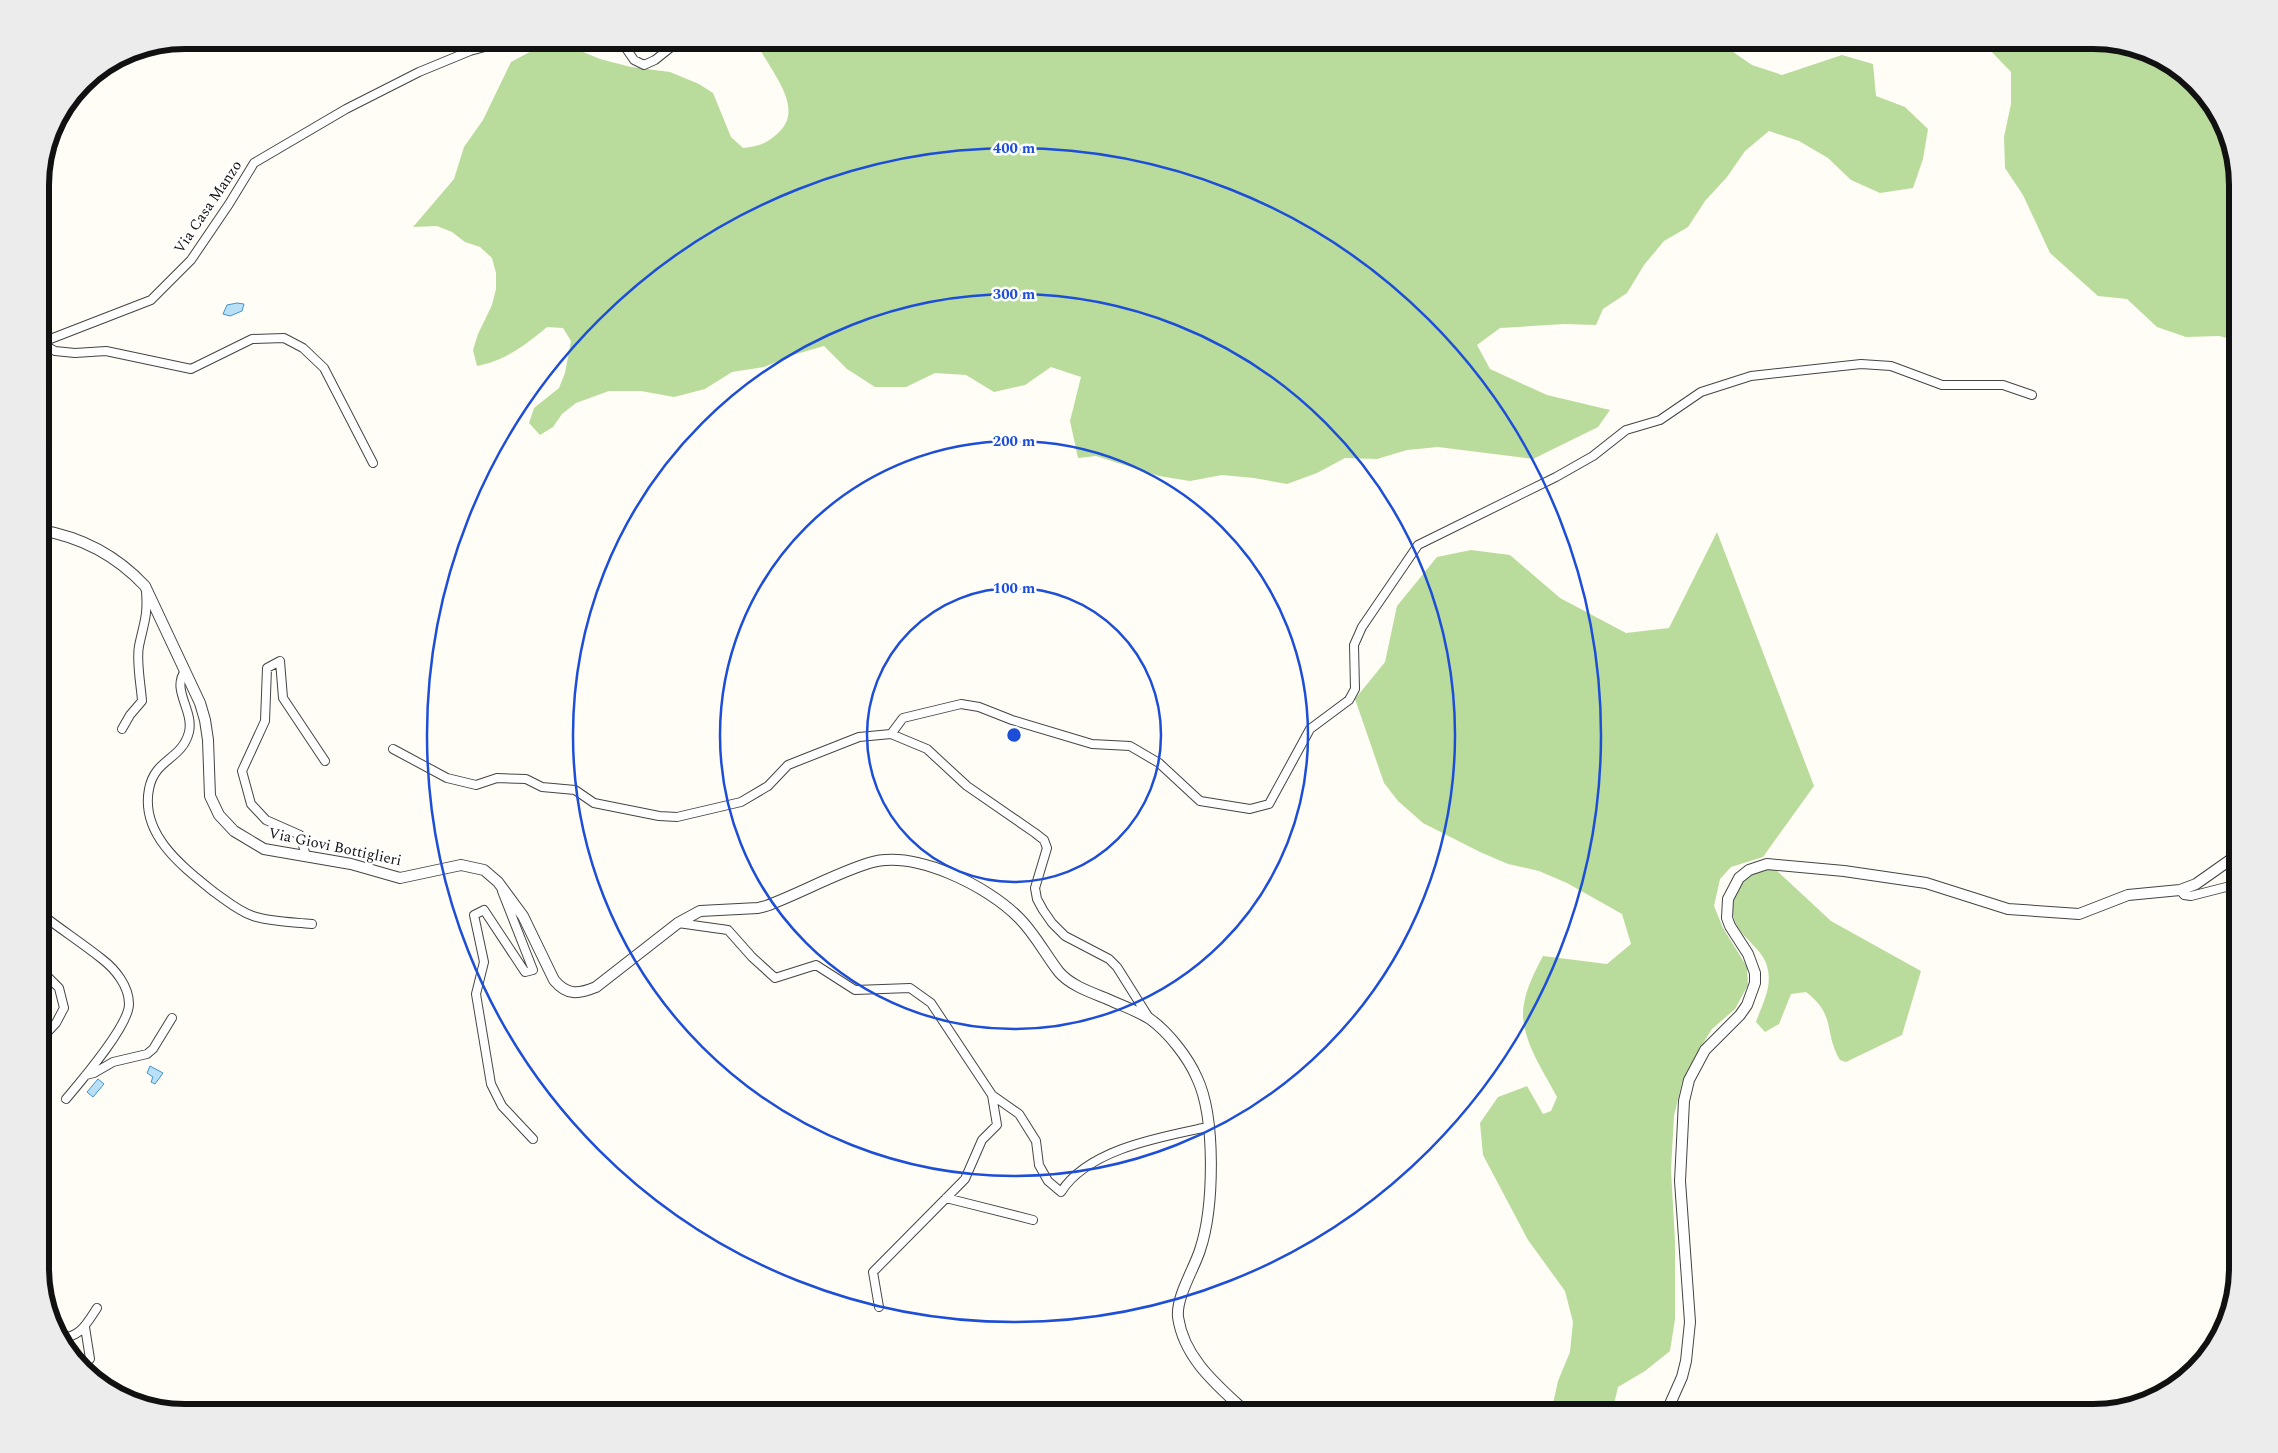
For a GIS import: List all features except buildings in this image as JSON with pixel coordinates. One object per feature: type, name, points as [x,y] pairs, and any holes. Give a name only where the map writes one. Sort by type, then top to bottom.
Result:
[{"type":"street","name":"Via Casa Manzo","points":[[49,340],[151,300],[191,260],[254,163],[346,109],[419,72],[477,49]]},
{"type":"street","points":[[626,49],[634,60],[644,65],[655,60],[669,49]]},
{"type":"street","name":"Via Casa Manzo","points":[[49,348],[55,351],[75,353],[106,351],[191,369],[252,339],[284,338],[303,348],[324,368],[373,463]]},
{"type":"street","points":[[891,734],[903,718],[961,704],[970,705],[1092,744],[1130,746],[1159,763],[1200,801],[1250,809],[1269,804],[1310,729],[1349,700],[1355,689],[1354,645],[1362,627],[1418,545],[1556,477],[1593,456],[1626,430],[1660,420],[1701,392],[1752,376],[1861,364],[1890,366],[1942,385],[2003,385],[2032,395]]},
{"type":"street","name":"Via Giovi Bottiglieri","points":[[49,532],[61,534],[107,554],[145,586],[184,671],[195,688],[205,720],[210,796],[220,815],[234,831],[264,849],[371,868],[400,878],[445,867],[474,866],[492,875],[498,882],[523,916],[554,980],[569,992],[581,992],[596,987],[678,923],[700,911],[766,906],[869,863],[896,860],[916,863],[949,873],[992,896],[1021,919],[1060,973],[1070,982],[1149,1018],[1178,1049],[1197,1077],[1206,1106],[1208,1127],[1211,1170],[1208,1218],[1196,1262],[1178,1305],[1178,1319],[1183,1337],[1197,1363],[1238,1404]]},
{"type":"street","points":[[122,729],[130,715],[142,701],[139,647],[148,610],[145,586]]},
{"type":"street","points":[[306,856],[300,835],[266,820],[251,804],[242,771],[265,721],[267,668],[280,661],[283,698],[325,762]]},
{"type":"street","points":[[184,671],[180,678],[180,688],[190,717],[189,732],[183,748],[158,767],[154,773],[148,799],[154,828],[163,844],[187,871],[240,911],[264,919],[312,924]]},
{"type":"street","points":[[393,749],[447,778],[476,785],[497,778],[526,779],[542,787],[574,790],[594,803],[659,816],[677,817],[741,802],[768,786],[788,765],[859,737],[891,734],[927,749],[968,786],[1005,810],[1044,840],[1047,848],[1046,853],[1034,888],[1043,910],[1065,936],[1108,959],[1117,966],[1149,1018]]},
{"type":"street","points":[[1669,1404],[1686,1361],[1690,1322],[1680,1181],[1684,1102],[1689,1080],[1705,1050],[1740,1015],[1747,1004],[1755,983],[1755,973],[1748,954],[1727,918],[1728,899],[1739,878],[1749,870],[1767,864],[1844,871],[1926,883],[2008,909],[2079,914],[2128,895],[2180,890],[2214,874],[2229,861]]},
{"type":"street","points":[[498,882],[533,970],[525,972],[484,910],[474,915],[484,962],[476,994],[491,1084],[502,1106],[533,1140]]},
{"type":"street","points":[[2180,890],[2184,895],[2191,896],[2229,886]]},
{"type":"street","points":[[49,920],[104,960],[124,984],[129,1005],[122,1025],[66,1100]]},
{"type":"street","points":[[678,923],[728,930],[752,958],[775,978],[816,965],[855,990],[910,988],[931,1003],[992,1095],[1019,1114],[1036,1141],[1039,1165],[1048,1182],[1061,1192],[1068,1180],[1092,1162],[1149,1140],[1208,1127]]},
{"type":"street","points":[[49,977],[59,988],[64,1008],[56,1023],[49,1030]]},
{"type":"street","points":[[86,1074],[94,1073],[113,1062],[147,1054],[153,1049],[172,1018]]},
{"type":"street","points":[[879,1308],[872,1272],[965,1179],[982,1140],[997,1125],[992,1095]]},
{"type":"street","points":[[946,1198],[1033,1220]]},
{"type":"street","points":[[67,1337],[85,1327],[96,1308]]},
{"type":"street","points":[[85,1327],[90,1359],[86,1362]]},
{"type":"green space","points":[[535,49],[576,49],[600,59],[631,67],[670,72],[699,84],[713,93],[731,137],[743,148],[753,147],[769,140],[786,123],[788,112],[787,100],[782,87],[760,49],[1729,49],[1752,65],[1782,75],[1842,55],[1873,64],[1876,96],[1905,107],[1928,129],[1923,159],[1913,188],[1880,193],[1851,180],[1828,158],[1799,141],[1769,131],[1745,151],[1727,177],[1705,201],[1688,227],[1664,241],[1644,265],[1627,293],[1603,309],[1596,325],[1564,324],[1500,328],[1477,345],[1490,369],[1547,395],[1610,410],[1598,427],[1533,459],[1438,447],[1407,450],[1377,459],[1345,458],[1317,473],[1287,484],[1222,475],[1190,481],[1159,476],[1096,456],[1078,458],[1070,421],[1081,377],[1051,367],[1025,385],[994,392],[966,375],[935,373],[906,387],[875,387],[847,369],[824,346],[793,355],[764,367],[732,372],[705,389],[674,397],[641,391],[609,391],[576,403],[562,414],[553,427],[540,435],[529,423],[534,408],[559,388],[565,373],[571,341],[563,328],[547,327],[523,346],[496,361],[477,366],[473,350],[478,334],[492,305],[496,289],[496,273],[492,258],[480,247],[465,242],[452,232],[437,226],[413,227],[454,179],[464,147],[483,120],[511,62]]},
{"type":"green space","points":[[1989,49],[2111,50],[2129,53],[2154,63],[2183,82],[2196,95],[2219,132],[2225,149],[2228,167],[2229,339],[2219,336],[2186,337],[2157,327],[2127,299],[2098,296],[2050,253],[2023,195],[2005,168],[2004,137],[2011,104],[2011,72]]},
{"type":"green space","points":[[1717,532],[1814,786],[1763,857],[1731,867],[1720,879],[1714,906],[1723,928],[1747,967],[1748,985],[1735,1009],[1712,1029],[1700,1048],[1682,1082],[1674,1116],[1671,1170],[1675,1241],[1675,1319],[1670,1351],[1645,1371],[1618,1387],[1614,1404],[1553,1404],[1558,1381],[1570,1352],[1573,1322],[1565,1291],[1528,1240],[1483,1155],[1480,1123],[1498,1097],[1527,1086],[1543,1114],[1551,1111],[1557,1097],[1531,1047],[1524,1026],[1523,1007],[1527,992],[1543,956],[1607,964],[1631,944],[1622,914],[1567,883],[1539,871],[1508,864],[1480,852],[1423,823],[1398,801],[1384,783],[1355,699],[1385,662],[1397,606],[1437,557],[1471,550],[1510,555],[1560,598],[1626,633],[1669,628]]},
{"type":"green space","points":[[1775,869],[1831,921],[1921,971],[1902,1035],[1846,1062],[1840,1060],[1832,1041],[1826,1016],[1816,1001],[1806,992],[1791,994],[1779,1024],[1765,1032],[1756,1022],[1767,993],[1768,971],[1763,958],[1736,924],[1733,909],[1736,894],[1744,881],[1758,871]]},
{"type":"water","points":[[244,304],[242,311],[230,316],[223,314],[227,305]]},
{"type":"water","points":[[150,1066],[163,1073],[155,1084],[151,1082],[153,1077],[147,1073]]},
{"type":"water","points":[[98,1079],[104,1084],[93,1097],[87,1092]]}]
